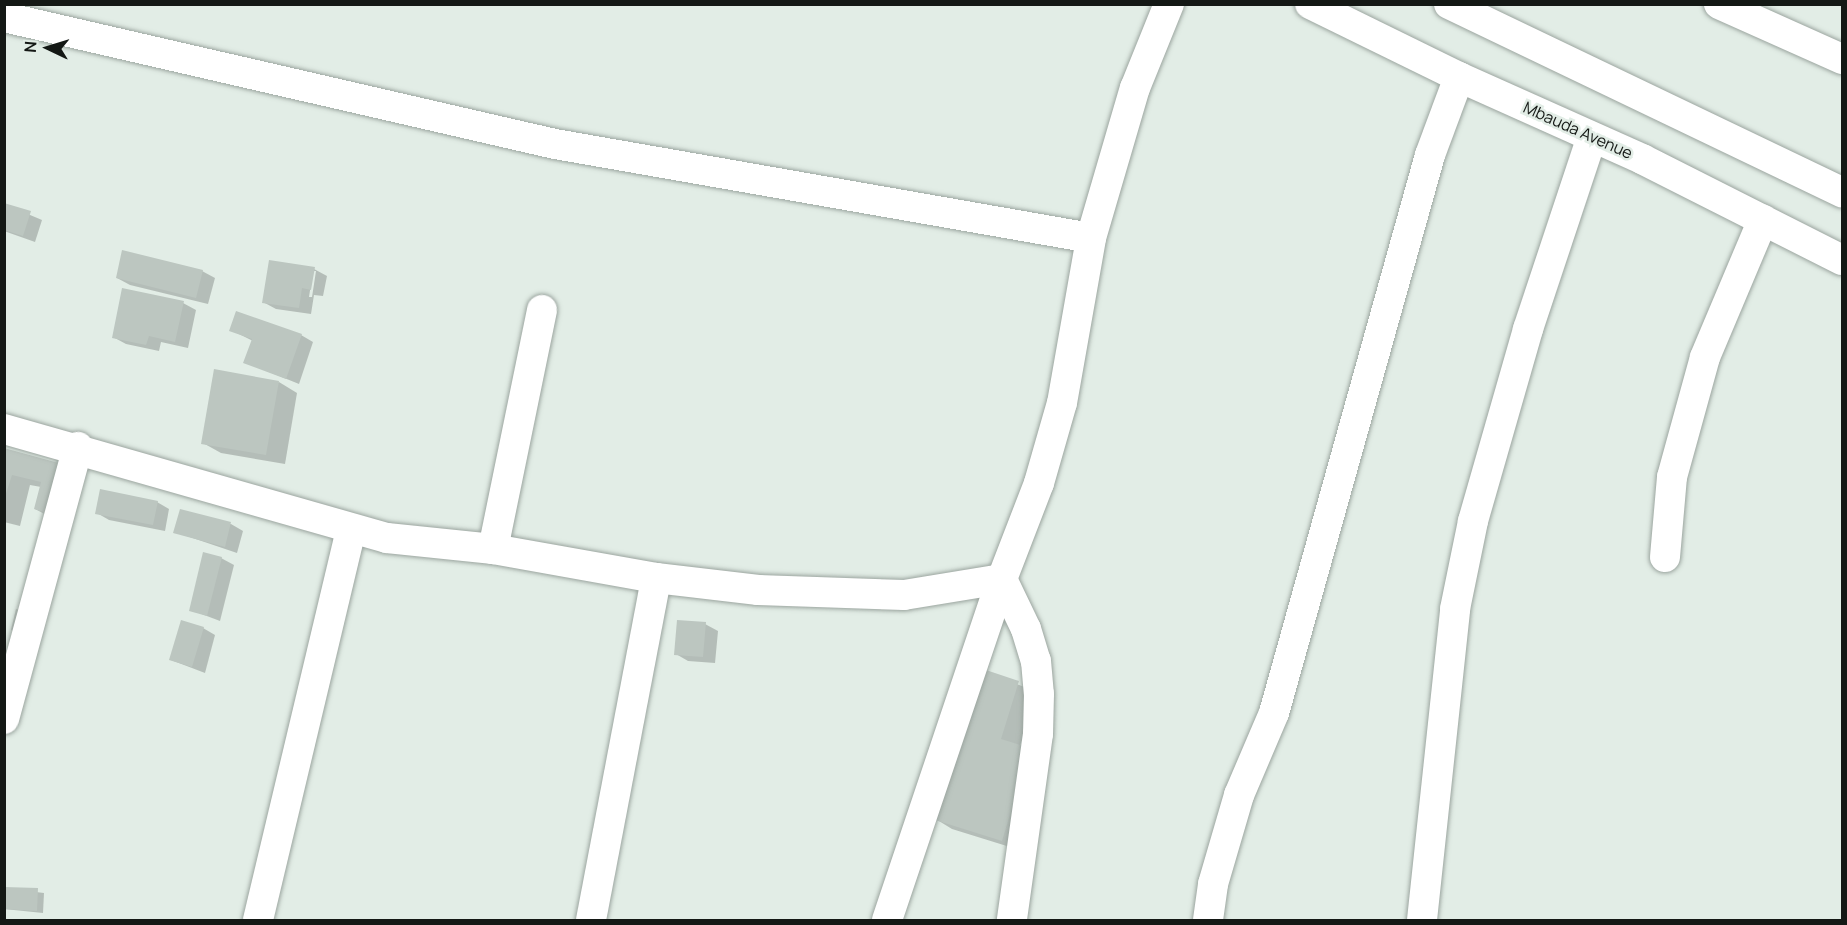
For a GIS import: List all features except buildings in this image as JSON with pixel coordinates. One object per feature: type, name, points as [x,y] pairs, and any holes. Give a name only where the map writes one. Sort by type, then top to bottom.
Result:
[{"type":"street","points":[[887,921],[1002,579],[1039,483],[1062,403],[1091,238],[1135,88],[1169,4]]},
{"type":"street","name":"Mbauda Avenue","points":[[1310,4],[1459,77],[1592,137],[1842,260]]},
{"type":"street","points":[[1449,4],[1842,192]]},
{"type":"street","points":[[1719,4],[1842,59]]},
{"type":"street","points":[[4,17],[555,144],[1091,238]]},
{"type":"street","points":[[1208,921],[1214,884],[1239,795],[1274,713],[1430,155],[1459,77]]},
{"type":"street","points":[[1422,921],[1455,609],[1473,521],[1528,329],[1592,137]]},
{"type":"street","points":[[1665,557],[1672,477],[1705,357],[1763,220]]},
{"type":"street","points":[[494,549],[542,310]]},
{"type":"street","points":[[4,429],[78,447],[387,538],[494,549],[656,578],[758,590],[904,595],[1002,579]]},
{"type":"street","points":[[4,719],[78,447]]},
{"type":"street","points":[[258,921],[351,529]]},
{"type":"street","points":[[591,921],[656,578]]},
{"type":"street","points":[[1002,579],[1026,629],[1036,660],[1039,694],[1038,734],[1012,921]]}]
